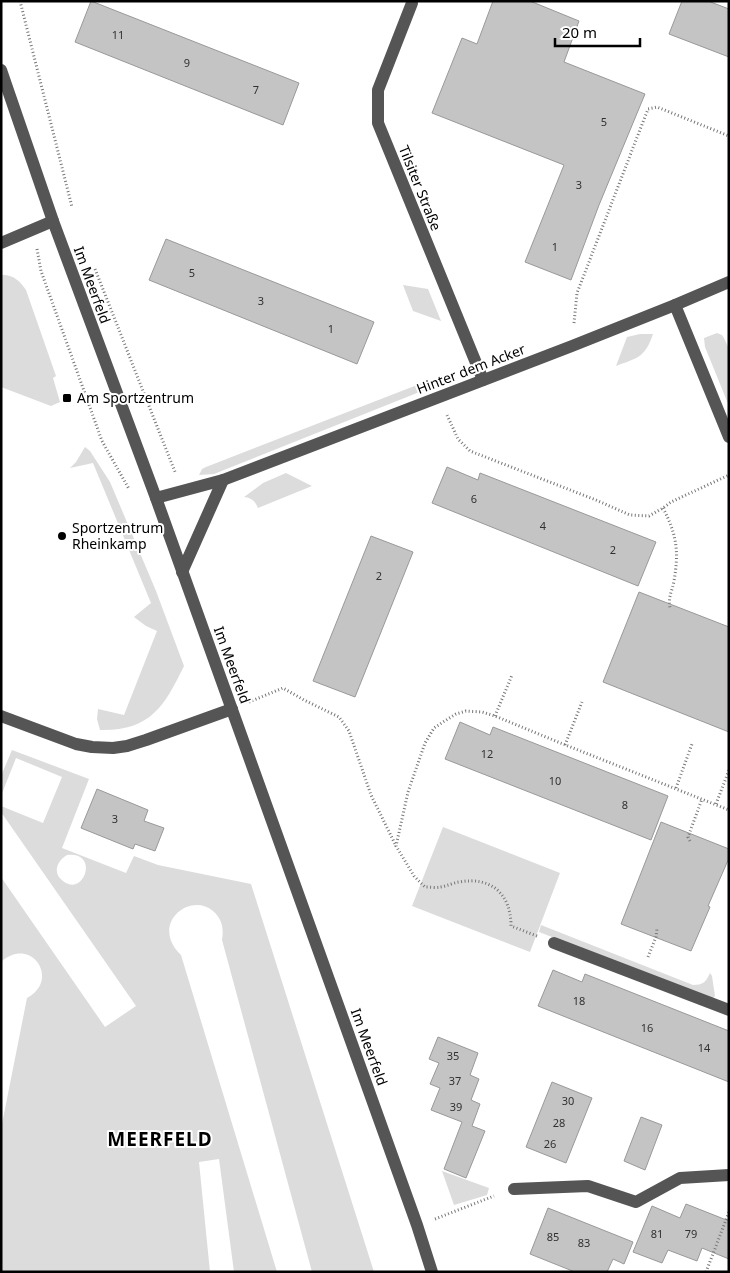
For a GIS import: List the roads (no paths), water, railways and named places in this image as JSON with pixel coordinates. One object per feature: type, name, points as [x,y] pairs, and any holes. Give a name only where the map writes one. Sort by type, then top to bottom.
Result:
[{"type":"street","name":"Tilsiter Straße","points":[[412,3],[378,90],[378,123],[483,380]]},
{"type":"street","name":"Im Meerfeld","points":[[1,70],[52,221],[156,498],[417,1225],[432,1272]]},
{"type":"street","points":[[1,243],[52,221]]},
{"type":"street","name":"Hinter dem Acker","points":[[156,498],[223,480],[572,346],[729,282]]},
{"type":"street","points":[[675,305],[729,438]]},
{"type":"street","points":[[182,572],[223,480]]},
{"type":"street","points":[[1,716],[76,744],[113,748],[146,740],[232,709]]},
{"type":"street","points":[[554,942],[729,1010]]},
{"type":"street","points":[[514,1189],[588,1186],[636,1202],[680,1178],[729,1175]]},
{"type":"place","name":"Am Sportzentrum","points":[[67,398]]},
{"type":"place","name":"Sportzentrum Rheinkamp","points":[[62,536]]},
{"type":"district","name":"MEERFELD","points":[[160,1139]]}]
